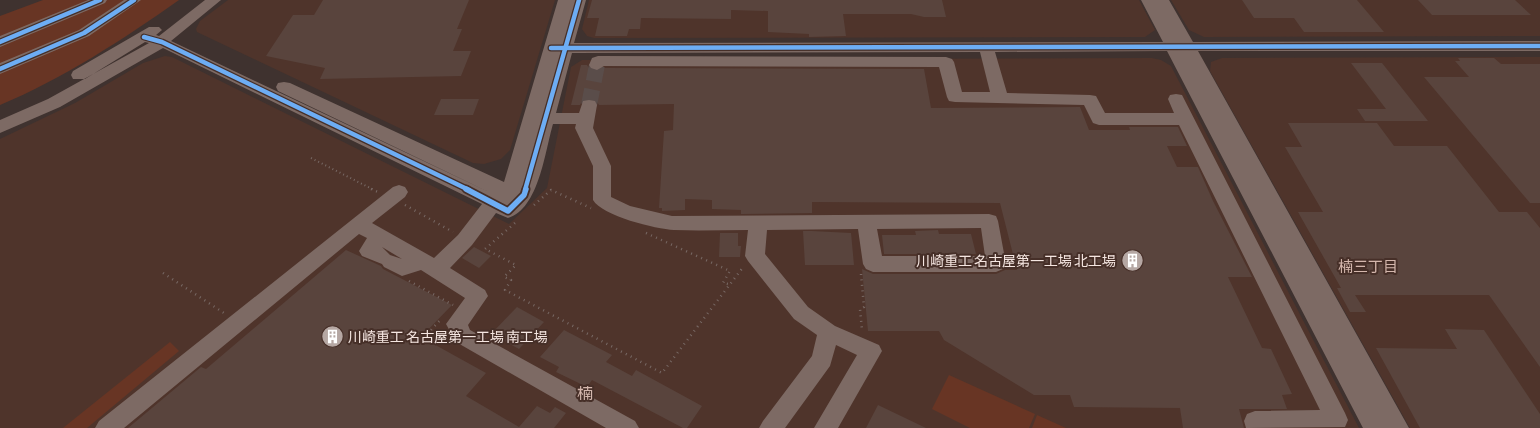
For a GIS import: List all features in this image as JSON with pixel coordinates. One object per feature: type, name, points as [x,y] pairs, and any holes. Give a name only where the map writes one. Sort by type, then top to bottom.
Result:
[{"type":"street","points":[[0,42],[100,0]]},
{"type":"street","points":[[0,69],[84,33],[134,0]]},
{"type":"street","points":[[0,114],[43,95],[158,35],[195,0]]},
{"type":"street","points":[[0,127],[54,103],[214,0]]},
{"type":"street","points":[[559,48],[565,0]]},
{"type":"street","points":[[380,236],[369,252],[391,263],[429,266],[465,240],[514,200],[559,48],[579,0]]},
{"type":"street","points":[[1148,0],[1181,47],[1397,428]]},
{"type":"street","points":[[1162,0],[1181,47],[1375,428]]},
{"type":"street","points":[[158,35],[476,176],[514,200]]},
{"type":"street","points":[[158,35],[514,200]]},
{"type":"street","points":[[559,48],[1540,46]]},
{"type":"street","points":[[986,47],[1000,98]]},
{"type":"street","points":[[597,65],[598,61],[946,62],[955,97],[1090,100],[1099,119],[1185,119]]},
{"type":"street","points":[[1176,98],[1337,420],[1255,421],[1258,428]]},
{"type":"street","points":[[538,118],[588,112],[584,128],[602,166],[602,200],[625,212],[672,223],[988,221],[996,264],[873,264],[866,222]]},
{"type":"street","points":[[514,200],[516,165],[538,118]]},
{"type":"street","points":[[476,176],[516,165]]},
{"type":"street","points":[[107,428],[399,192]]},
{"type":"street","points":[[758,223],[755,256],[801,313],[828,332],[871,351],[826,428]]},
{"type":"street","points":[[358,224],[478,296],[456,324],[463,336],[627,428]]},
{"type":"street","points":[[770,428],[822,359],[828,332]]},
{"type":"path","points":[[514,200],[551,190],[596,210]]},
{"type":"path","points":[[516,222],[485,248],[516,265],[504,277],[511,280],[505,290],[662,373],[728,284],[723,283],[730,271],[640,230]]},
{"type":"path","points":[[391,263],[396,274],[454,306],[431,330]]},
{"type":"path","points":[[862,330],[860,309],[864,307],[860,264],[873,264]]},
{"type":"path","points":[[163,273],[212,307]]},
{"type":"shaded area","points":[[43,0],[179,0],[70,70],[0,105],[0,16]]},
{"type":"shaded area","points":[[228,0],[555,0],[510,150],[501,159],[484,164],[473,163],[197,32],[196,29],[200,21]]},
{"type":"shaded area","points":[[589,0],[1139,0],[1155,30],[1145,37],[594,38],[587,36],[582,29]]},
{"type":"shaded area","points":[[1171,0],[1540,0],[1540,36],[1204,37],[1189,30]]},
{"type":"shaded area","points":[[165,56],[172,57],[509,224],[547,188],[571,67],[582,60],[1152,58],[1161,60],[1171,66],[1359,428],[0,428],[0,139],[75,103],[143,63]]},
{"type":"shaded area","points":[[1540,57],[1540,428],[1410,428],[1210,71],[1211,62],[1222,58]]},
{"type":"shaded area","points":[[170,342],[179,351],[87,428],[63,428]]},
{"type":"shaded area","points":[[949,375],[1035,414],[1029,428],[970,428],[932,409]]},
{"type":"shaded area","points":[[1037,415],[1066,428],[1032,428]]},
{"type":"building","points":[[323,0],[469,0],[457,29],[462,29],[453,51],[471,51],[461,76],[320,79],[325,68],[266,56],[293,15],[314,15]]},
{"type":"building","points":[[592,0],[942,0],[946,17],[924,17],[911,14],[843,14],[846,36],[809,37],[809,34],[768,32],[768,11],[731,10],[731,19],[641,18],[640,29],[629,29],[627,36],[595,36],[599,18],[587,18]]},
{"type":"building","points":[[1242,0],[1357,0],[1384,32],[1304,32],[1294,18],[1254,18]]},
{"type":"building","points":[[1418,0],[1515,0],[1531,15],[1432,15]]},
{"type":"building","points":[[1458,58],[1494,58],[1501,64],[1540,64],[1540,203],[1530,203],[1424,77],[1469,77],[1455,61],[1460,61]]},
{"type":"building","points":[[1351,63],[1382,63],[1428,121],[1365,121],[1357,109],[1386,109]]},
{"type":"building","name":"川崎重工 名古屋第一工場 北工場","points":[[581,65],[587,65],[590,70],[596,72],[604,68],[924,69],[931,108],[1080,107],[1089,130],[1130,130],[1129,127],[1178,127],[1187,146],[1167,146],[1177,167],[1198,167],[1213,201],[1252,277],[1228,277],[1262,348],[1271,349],[1292,394],[1282,395],[1287,409],[1239,409],[1244,428],[1183,428],[1180,408],[1074,407],[1070,395],[1034,395],[944,340],[939,331],[868,331],[862,269],[873,274],[996,274],[1005,270],[1017,270],[1000,203],[812,202],[812,213],[741,214],[741,210],[712,209],[712,200],[685,199],[685,210],[662,211],[662,208],[659,208],[664,131],[673,130],[674,104],[599,105],[595,99],[589,98],[583,99],[580,105],[571,105]]},
{"type":"building","points":[[441,99],[479,99],[473,115],[434,115]]},
{"type":"building","points":[[1288,123],[1377,123],[1394,146],[1447,146],[1499,212],[1527,212],[1540,228],[1540,367],[1489,295],[1355,295],[1366,312],[1350,312],[1337,288],[1341,288],[1298,212],[1323,212],[1285,147],[1302,147]]},
{"type":"building","points":[[938,230],[939,234],[971,234],[976,254],[884,254],[882,235],[916,235],[915,231]]},
{"type":"building","points":[[803,231],[851,233],[854,265],[805,265]]},
{"type":"building","points":[[720,233],[738,233],[738,246],[741,246],[740,257],[719,257]]},
{"type":"building","points":[[474,247],[491,256],[479,268],[462,258]]},
{"type":"building","name":"川崎重工 名古屋第一工場 南工場","points":[[346,250],[381,266],[383,269],[452,305],[421,337],[486,373],[466,396],[519,427],[537,406],[550,413],[555,407],[566,413],[554,428],[128,428],[201,367],[206,369]]},
{"type":"building","points":[[517,307],[544,322],[519,349],[491,334]]},
{"type":"building","points":[[1445,329],[1484,330],[1540,414],[1540,428],[1420,428],[1376,348],[1457,349]]},
{"type":"building","points":[[564,330],[612,355],[606,362],[632,376],[636,370],[702,406],[687,428],[683,428],[592,380],[587,387],[556,372],[559,367],[540,357]]},
{"type":"building","points":[[878,405],[926,428],[866,428]]},
{"type":"tunnel","points":[[589,105],[597,65]]},
{"type":"cycle path","points":[[0,42],[100,0]]},
{"type":"cycle path","points":[[0,69],[84,33],[134,0]]},
{"type":"cycle path","points":[[144,37],[162,42],[494,202],[508,211],[524,195],[579,0]]},
{"type":"cycle path","points":[[551,48],[1540,46]]},
{"type":"place","name":"川崎重工 名古屋第一工場 北工場","points":[[1132,261]]},
{"type":"place","name":"川崎重工 名古屋第一工場 南工場","points":[[332,337]]},
{"type":"district","name":"楠三丁目","points":[[1368,267]]},
{"type":"district","name":"楠","points":[[585,393]]}]
